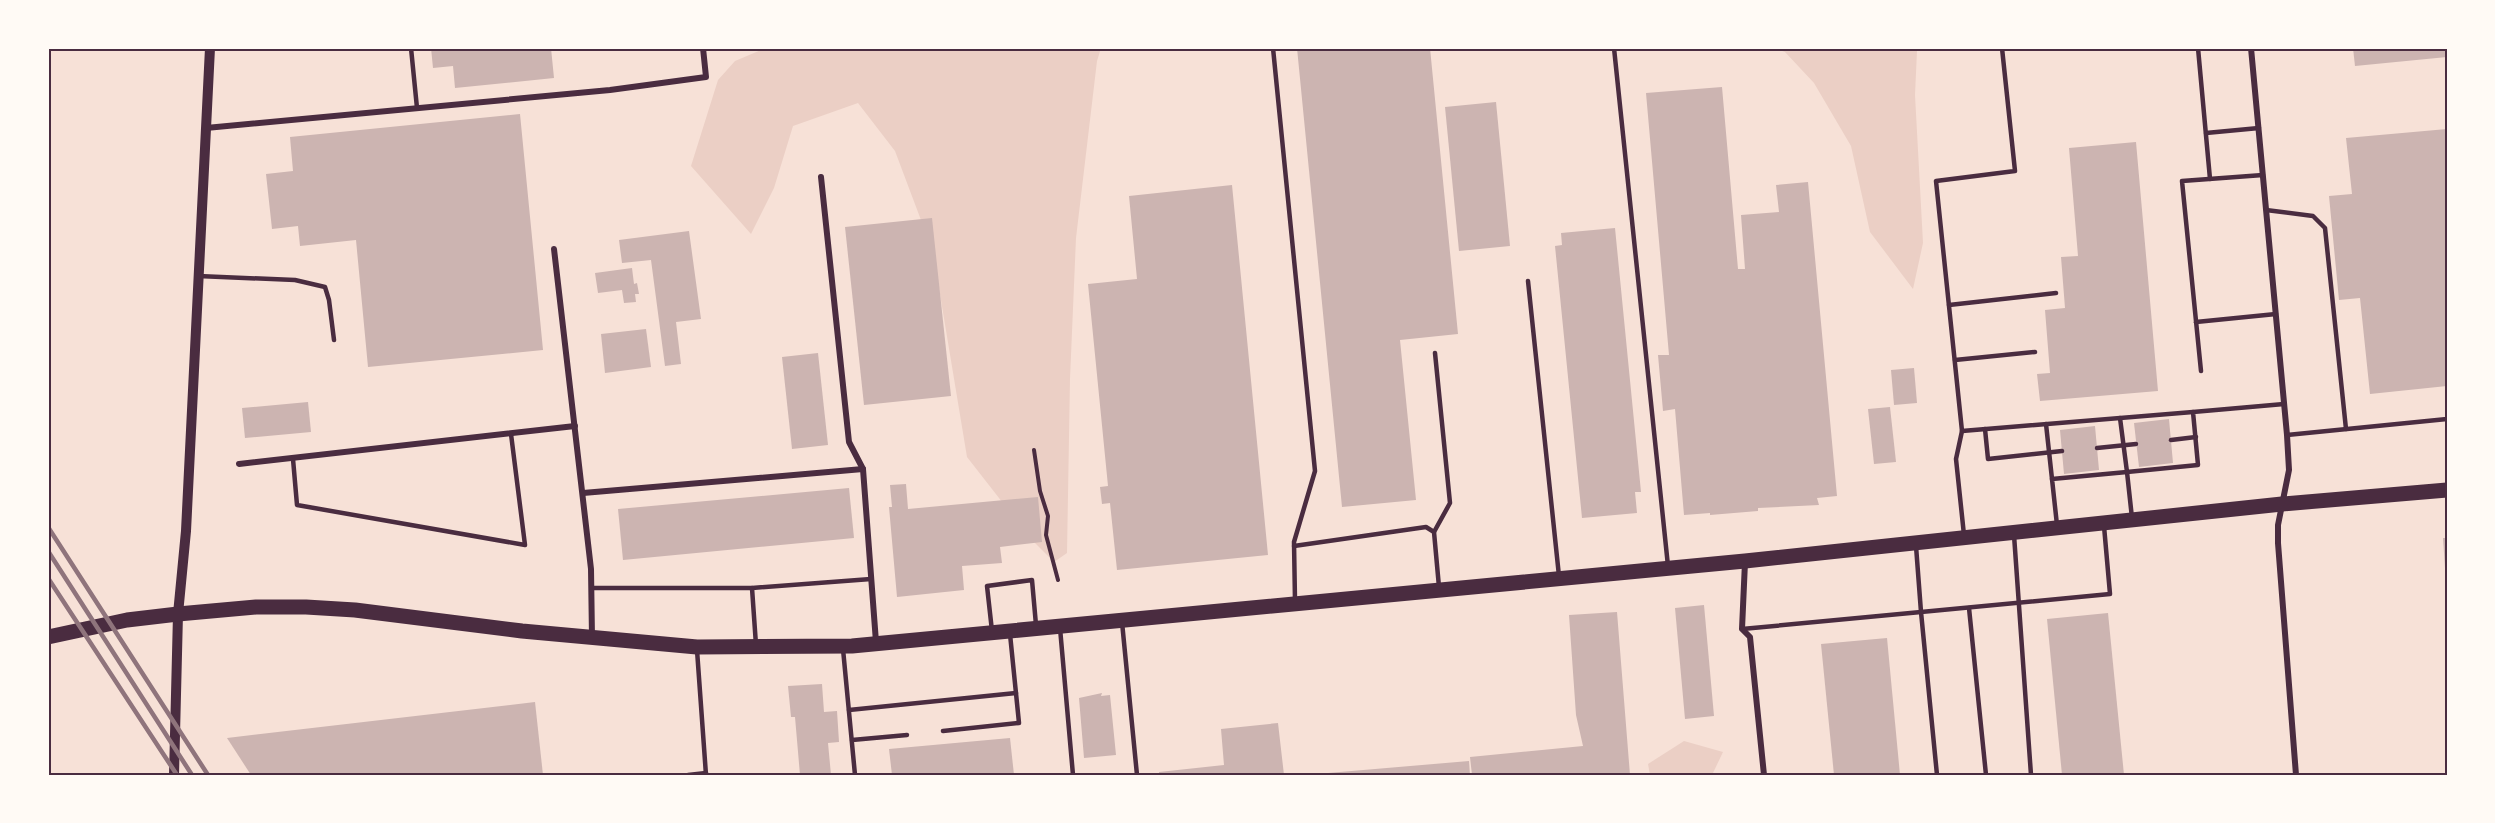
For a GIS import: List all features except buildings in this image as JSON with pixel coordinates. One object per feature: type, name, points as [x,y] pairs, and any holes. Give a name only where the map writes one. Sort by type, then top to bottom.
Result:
[{"type":"main road","points":[[48,637],[127,620],[256,607],[335,608],[592,638],[697,647],[756,648],[876,644],[1745,561],[2282,504],[2447,490]]},
{"type":"street","points":[[174,775],[178,614],[186,531],[210,48]]},
{"type":"street","points":[[206,128],[610,90],[706,77],[703,48]]},
{"type":"street","points":[[2251,48],[2287,435],[2289,470],[2282,504],[2278,543],[2296,775]]},
{"type":"street","points":[[821,177],[849,442],[863,469],[876,644]]},
{"type":"street","points":[[555,249],[583,493],[592,588],[592,638]]},
{"type":"street","points":[[239,465],[576,426]]},
{"type":"street","points":[[583,493],[863,469]]},
{"type":"street","points":[[1745,561],[1742,628],[1750,637],[1764,775]]},
{"type":"lane","points":[[411,48],[417,108]]},
{"type":"lane","points":[[1273,48],[1315,471],[1294,546],[1295,603]]},
{"type":"lane","points":[[1614,48],[1668,568]]},
{"type":"lane","points":[[1964,538],[1956,459],[1962,431],[1936,181],[2015,171],[2002,48]]},
{"type":"lane","points":[[2198,48],[2210,179]]},
{"type":"lane","points":[[2206,133],[2259,128]]},
{"type":"lane","points":[[2201,371],[2182,181],[2263,175]]},
{"type":"lane","points":[[2266,210],[2313,216],[2325,228],[2346,429]]},
{"type":"lane","points":[[198,276],[295,280],[325,286],[334,340]]},
{"type":"lane","points":[[1528,280],[1559,579]]},
{"type":"lane","points":[[1949,305],[2056,293]]},
{"type":"lane","points":[[2196,322],[2276,315]]},
{"type":"lane","points":[[1954,360],[2035,352]]},
{"type":"lane","points":[[1436,353],[1450,503],[1434,532],[1439,590]]},
{"type":"lane","points":[[1962,431],[2284,404]]},
{"type":"lane","points":[[2052,479],[2199,465],[2193,412]]},
{"type":"lane","points":[[2120,418],[2132,520]]},
{"type":"lane","points":[[2287,435],[2447,419]]},
{"type":"lane","points":[[2046,424],[2058,528]]},
{"type":"lane","points":[[1985,429],[1988,459],[2062,451]]},
{"type":"lane","points":[[293,459],[297,505],[525,545],[511,434]]},
{"type":"lane","points":[[2171,440],[2196,437]]},
{"type":"lane","points":[[2097,447],[2136,444]]},
{"type":"lane","points":[[1742,628],[2110,594],[2104,523]]},
{"type":"lane","points":[[1294,546],[1426,527],[1434,532]]},
{"type":"lane","points":[[2013,532],[2031,775]]},
{"type":"lane","points":[[1916,543],[1937,775]]},
{"type":"lane","points":[[592,588],[752,588],[871,579]]},
{"type":"lane","points":[[992,632],[987,585],[1032,580],[1036,628]]},
{"type":"lane","points":[[752,588],[756,648]]},
{"type":"lane","points":[[1969,608],[1986,775]]},
{"type":"lane","points":[[1121,619],[1137,775]]},
{"type":"lane","points":[[1059,625],[1074,775]]},
{"type":"lane","points":[[944,731],[1019,723],[1010,630]]},
{"type":"lane","points":[[843,646],[855,775]]},
{"type":"lane","points":[[688,775],[706,774],[697,647]]},
{"type":"lane","points":[[849,710],[1016,693]]},
{"type":"lane","points":[[852,740],[907,735]]},
{"type":"path","points":[[1034,450],[1040,490],[1048,516],[1046,535],[1058,580]]},
{"type":"shaded area","points":[[766,48],[1101,48],[1097,61],[1076,238],[1070,379],[1067,553],[1054,562],[1031,539],[967,457],[933,252],[895,151],[858,103],[793,126],[774,188],[751,234],[691,166],[718,80],[735,61]]},
{"type":"shaded area","points":[[1774,48],[1925,48],[1917,51],[1915,95],[1923,243],[1913,289],[1870,232],[1851,146],[1814,83],[1785,52]]},
{"type":"shaded area","points":[[1684,741],[1723,752],[1712,775],[1650,775],[1648,764]]},
{"type":"railway","points":[[48,527],[208,775]]},
{"type":"railway","points":[[48,551],[192,775]]},
{"type":"railway","points":[[48,578],[177,775]]}]
